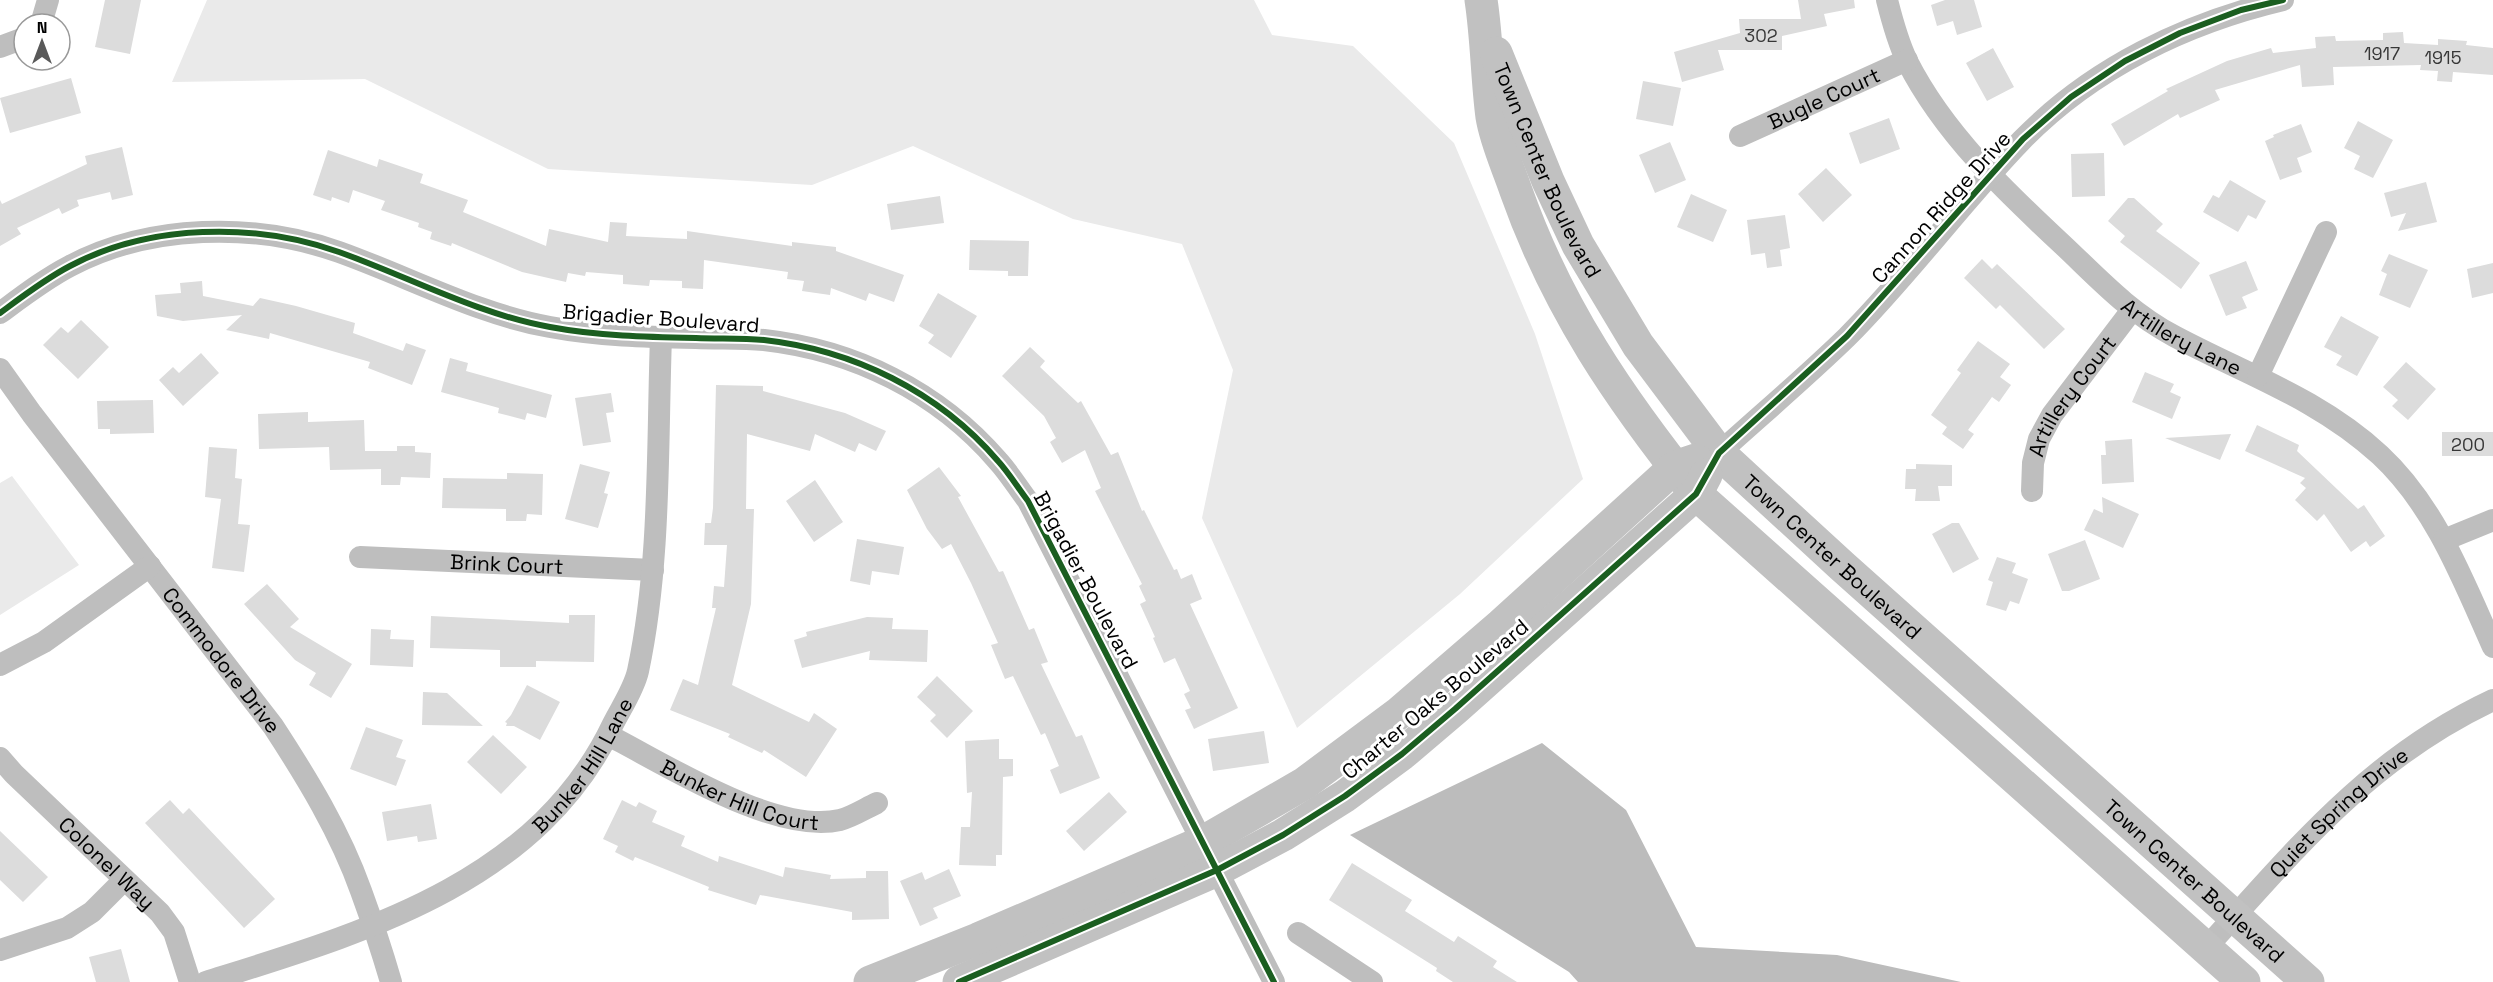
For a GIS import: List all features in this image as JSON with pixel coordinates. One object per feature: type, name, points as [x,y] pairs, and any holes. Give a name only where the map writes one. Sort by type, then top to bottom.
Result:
[{"type":"street","name":"Artillery Lane","points":[[1887,0],[1907,60],[1935,108],[1966,147],[2015,200],[2132,310],[2173,335],[2307,400],[2346,426],[2381,456],[2411,491],[2444,540],[2493,647]]},
{"type":"street","name":"Cannon Ridge Drive","points":[[1719,453],[1848,336],[2023,139],[2071,98],[2125,60],[2180,33],[2241,10],[2283,0]]},
{"type":"street","name":"Town Center Boulevard","points":[[1483,15],[1548,181],[1578,245],[1638,345],[1719,453],[1842,566],[2308,982]]},
{"type":"street","name":"Town Center Boulevard","points":[[1483,15],[1493,119],[1505,160],[1539,250],[1566,307],[1594,356],[1625,402],[1696,494],[2244,982]]},
{"type":"street","name":"Bugle Court","points":[[1740,136],[1907,60]]},
{"type":"street","name":"Brigadier Boulevard","points":[[0,313],[34,288],[72,265],[111,249],[144,240],[178,235],[210,232],[242,233],[293,239],[336,251],[482,308],[548,327],[598,334],[661,338],[762,340],[822,349],[881,372],[925,396],[964,426],[998,461],[1033,510],[1274,982]]},
{"type":"street","points":[[2258,376],[2326,232]]},
{"type":"street","name":"Artillery Court","points":[[2032,490],[2033,463],[2039,439],[2052,415],[2132,310]]},
{"type":"street","name":"Bunker Hill Lane","points":[[206,982],[335,942],[405,913],[471,878],[518,845],[557,808],[591,765],[637,674],[653,570],[661,338]]},
{"type":"street","name":"Commodore Drive","points":[[0,369],[32,414],[273,726],[299,765],[342,846],[361,889],[391,982]]},
{"type":"street","name":"Charter Oaks Boulevard","points":[[959,982],[1210,856],[1399,713],[1501,625],[1675,467],[1719,453]]},
{"type":"street","name":"Charter Oaks Boulevard","points":[[870,982],[978,939],[1210,856],[1283,835],[1345,796],[1402,754],[1455,709],[1696,494],[1719,453]]},
{"type":"street","points":[[2444,540],[2493,519]]},
{"type":"street","name":"Brink Court","points":[[360,557],[653,570]]},
{"type":"street","points":[[0,665],[44,642],[150,566]]},
{"type":"street","name":"Quiet Spring Drive","points":[[2206,948],[2269,876],[2356,789],[2434,733],[2493,700]]},
{"type":"street","name":"Bunker Hill Court","points":[[608,735],[725,795],[763,810],[802,821],[840,820],[878,803]]},
{"type":"street","name":"Colonel Way","points":[[0,758],[159,913],[174,932],[190,982]]},
{"type":"street","points":[[0,950],[68,928],[92,912],[124,880]]},
{"type":"street","points":[[1298,933],[1372,982]]},
{"type":"shaded area","points":[[207,0],[1254,0],[1272,35],[1353,46],[1454,143],[1535,334],[1583,479],[1460,594],[1297,728],[1202,518],[1233,370],[1182,244],[1073,219],[913,146],[812,185],[548,169],[365,79],[172,82]]},
{"type":"shaded area","points":[[12,476],[79,565],[0,615],[0,483]]},
{"type":"shaded area","points":[[1542,743],[1626,810],[1696,947],[1837,955],[1961,982],[1578,982],[1569,972],[1350,835]]},
{"type":"building","points":[[105,0],[141,0],[130,54],[95,47]]},
{"type":"building","points":[[1798,0],[1854,0],[1855,8],[1824,14],[1827,26],[1782,36],[1782,50],[1718,50],[1724,70],[1682,82],[1674,52],[1740,33],[1739,19],[1801,19]]},
{"type":"building","points":[[1945,0],[1974,0],[1982,27],[1957,35],[1953,21],[1937,26],[1931,5]]},
{"type":"building","points":[[2403,32],[2404,43],[2438,45],[2438,39],[2467,41],[2466,45],[2493,48],[2493,75],[2453,72],[2452,82],[2437,81],[2438,71],[2420,70],[2421,65],[2333,67],[2334,85],[2302,87],[2300,65],[2215,90],[2220,100],[2180,118],[2178,114],[2124,146],[2111,124],[2168,91],[2166,89],[2227,61],[2271,48],[2273,53],[2316,48],[2315,37],[2335,36],[2336,41],[2383,40],[2383,33]]},
{"type":"building","points":[[1993,48],[2014,87],[1987,101],[1966,63]]},
{"type":"building","points":[[71,78],[81,113],[10,133],[0,98]]},
{"type":"building","points":[[1643,81],[1681,88],[1673,126],[1636,119]]},
{"type":"building","points":[[1889,118],[1900,149],[1860,164],[1849,133]]},
{"type":"building","points":[[2358,121],[2393,140],[2373,178],[2354,169],[2360,156],[2344,148]]},
{"type":"building","points":[[2301,124],[2312,152],[2297,158],[2302,172],[2280,180],[2265,141],[2274,137],[2273,135]]},
{"type":"building","points":[[1670,142],[1686,180],[1655,193],[1639,155]]},
{"type":"building","points":[[122,147],[133,195],[112,200],[110,192],[77,200],[79,206],[62,214],[59,208],[17,228],[21,234],[0,246],[0,200],[2,204],[87,164],[85,156]]},
{"type":"building","points":[[328,150],[377,167],[379,159],[423,174],[420,183],[468,200],[463,212],[546,246],[549,229],[608,242],[610,222],[627,223],[626,236],[687,239],[687,231],[792,246],[792,242],[836,247],[836,251],[904,275],[894,302],[869,293],[866,301],[831,288],[830,295],[802,291],[804,281],[787,279],[788,272],[704,260],[703,289],[682,288],[682,281],[650,280],[649,286],[623,284],[623,275],[586,272],[585,276],[568,273],[566,282],[522,272],[452,243],[451,246],[430,239],[432,232],[418,227],[419,223],[381,210],[385,201],[353,190],[349,203],[332,197],[331,201],[313,195]]},
{"type":"building","points":[[2104,153],[2105,196],[2072,197],[2071,154]]},
{"type":"building","points":[[1826,168],[1852,195],[1823,222],[1798,194]]},
{"type":"building","points":[[2230,180],[2266,201],[2256,219],[2248,215],[2238,232],[2203,212],[2213,195],[2219,198]]},
{"type":"building","points":[[2426,182],[2437,222],[2398,231],[2406,213],[2391,217],[2384,193]]},
{"type":"building","points":[[1691,194],[1727,210],[1713,242],[1677,227]]},
{"type":"building","points":[[940,196],[944,223],[891,230],[887,204]]},
{"type":"building","points":[[2128,198],[2134,198],[2163,224],[2156,231],[2200,263],[2181,289],[2120,242],[2125,236],[2108,221]]},
{"type":"building","points":[[1785,215],[1790,248],[1780,250],[1782,266],[1767,268],[1765,253],[1751,255],[1747,220]]},
{"type":"building","points":[[970,240],[1029,241],[1028,276],[1008,276],[1008,271],[969,270]]},
{"type":"building","points":[[2389,254],[2428,270],[2410,308],[2379,295],[2387,274],[2381,271]]},
{"type":"building","points":[[1982,259],[1992,269],[1997,264],[2065,329],[2044,349],[2000,305],[1996,309],[1964,278]]},
{"type":"building","points":[[2246,261],[2258,290],[2242,297],[2247,308],[2226,316],[2209,275]]},
{"type":"building","points":[[2493,263],[2493,293],[2472,298],[2467,269]]},
{"type":"building","points":[[202,281],[203,296],[253,306],[260,298],[296,306],[355,323],[353,333],[403,351],[406,343],[426,350],[412,385],[368,368],[370,362],[270,333],[269,339],[226,330],[242,315],[183,321],[157,316],[155,295],[181,293],[180,283]]},
{"type":"building","points":[[938,293],[977,316],[951,358],[928,343],[934,335],[919,326]]},
{"type":"building","points":[[2341,316],[2379,337],[2357,376],[2336,365],[2342,356],[2324,347]]},
{"type":"building","points":[[81,320],[109,347],[78,379],[43,345],[61,327],[68,333]]},
{"type":"building","points":[[1978,341],[2010,364],[2000,377],[2011,385],[1999,402],[1992,397],[1968,430],[1974,434],[1963,449],[1942,434],[1947,427],[1931,415],[1961,373],[1957,370]]},
{"type":"building","points":[[1030,347],[1045,361],[1040,367],[1078,403],[1081,401],[1111,455],[1118,452],[1142,511],[1144,510],[1174,570],[1177,569],[1181,579],[1192,574],[1202,599],[1190,604],[1238,708],[1194,729],[1185,710],[1191,708],[1184,694],[1190,691],[1175,658],[1164,663],[1153,638],[1155,637],[1140,604],[1146,601],[1139,586],[1142,584],[1095,491],[1101,488],[1085,450],[1062,463],[1050,442],[1056,438],[1044,416],[1002,376]]},
{"type":"building","points":[[201,353],[219,373],[183,406],[159,380],[173,367],[179,373]]},
{"type":"building","points":[[450,358],[468,363],[466,371],[552,395],[546,418],[527,413],[525,420],[498,413],[499,408],[441,392]]},
{"type":"building","points":[[2406,362],[2436,389],[2408,420],[2392,406],[2398,400],[2383,387]]},
{"type":"building","points":[[2145,372],[2174,384],[2170,392],[2181,397],[2172,419],[2132,402]]},
{"type":"building","points":[[716,385],[763,386],[763,391],[845,413],[886,431],[876,451],[859,443],[855,452],[815,434],[810,451],[747,434],[746,509],[754,509],[751,604],[732,685],[809,722],[814,713],[837,729],[806,777],[764,750],[762,753],[728,737],[730,734],[670,710],[683,679],[698,685],[716,608],[712,608],[714,586],[724,587],[727,545],[704,545],[705,523],[711,523],[713,508]]},
{"type":"building","points":[[611,393],[614,412],[606,413],[611,442],[583,446],[575,398]]},
{"type":"building","points":[[153,400],[154,433],[110,434],[110,429],[98,429],[97,401]]},
{"type":"building","points":[[308,412],[308,422],[364,420],[365,451],[397,451],[397,446],[415,446],[415,452],[431,453],[430,478],[401,477],[400,485],[381,485],[381,469],[330,470],[329,447],[259,449],[258,414]]},
{"type":"building","points":[[2257,425],[2299,445],[2297,451],[2358,509],[2364,505],[2385,536],[2370,547],[2366,541],[2351,552],[2324,514],[2317,521],[2295,500],[2306,488],[2300,483],[2305,478],[2245,451]]},
{"type":"building","points":[[2442,432],[2493,432],[2493,456],[2442,456]]},
{"type":"building","points":[[2231,434],[2220,460],[2165,438]]},
{"type":"building","points":[[2132,439],[2134,482],[2102,484],[2101,455],[2106,455],[2105,441]]},
{"type":"building","points":[[209,447],[237,449],[235,478],[242,479],[238,524],[250,525],[244,572],[212,568],[221,499],[205,497]]},
{"type":"building","points":[[580,464],[610,472],[604,493],[608,494],[598,528],[565,519]]},
{"type":"building","points":[[1916,464],[1952,465],[1952,486],[1938,486],[1940,501],[1915,501],[1916,489],[1905,489],[1906,469],[1916,469]]},
{"type":"building","points":[[939,467],[961,496],[958,497],[999,572],[1003,571],[1029,630],[1034,628],[1048,662],[1041,664],[1076,737],[1082,735],[1100,778],[1060,794],[1050,770],[1059,766],[1045,733],[1041,735],[1013,676],[1005,679],[991,645],[998,643],[971,583],[951,544],[942,549],[927,529],[907,490]]},
{"type":"building","points":[[507,473],[543,474],[542,515],[527,514],[526,521],[506,521],[506,509],[442,508],[443,478],[507,479]]},
{"type":"building","points":[[815,480],[843,522],[814,542],[786,501]]},
{"type":"building","points":[[2102,497],[2139,514],[2123,548],[2084,530],[2094,509],[2103,513]]},
{"type":"building","points":[[1952,523],[1959,523],[1979,559],[1953,573],[1932,534]]},
{"type":"building","points":[[857,539],[904,547],[899,575],[872,571],[870,585],[850,581]]},
{"type":"building","points":[[2085,540],[2100,579],[2069,591],[2062,591],[2048,554]]},
{"type":"building","points":[[1997,557],[2016,563],[2012,573],[2028,579],[2019,604],[2010,601],[2006,611],[1986,605],[1993,582],[1988,580]]},
{"type":"building","points":[[267,584],[299,619],[290,627],[352,664],[331,698],[309,685],[316,673],[295,660],[244,604]]},
{"type":"building","points":[[569,615],[595,615],[594,662],[536,661],[536,667],[500,667],[500,650],[430,648],[431,616],[569,623]]},
{"type":"building","points":[[867,617],[893,618],[892,629],[928,630],[927,662],[869,660],[870,651],[802,668],[794,640],[807,636],[806,632]]},
{"type":"building","points":[[371,629],[391,630],[390,639],[414,640],[413,667],[370,665]]},
{"type":"building","points":[[937,676],[973,711],[947,738],[930,721],[936,715],[917,697]]},
{"type":"building","points":[[527,685],[560,702],[540,740],[514,726],[506,726],[505,722]]},
{"type":"building","points":[[423,692],[447,693],[483,726],[422,725]]},
{"type":"building","points":[[366,727],[403,740],[396,757],[406,760],[396,786],[350,769]]},
{"type":"building","points":[[1264,731],[1269,763],[1213,771],[1208,739]]},
{"type":"building","points":[[493,735],[527,767],[501,794],[467,762]]},
{"type":"building","points":[[999,739],[999,759],[1013,759],[1013,776],[1003,777],[1002,855],[996,855],[996,866],[959,865],[961,827],[970,827],[972,792],[967,793],[965,741]]},
{"type":"building","points":[[1109,792],[1127,812],[1084,851],[1066,831]]},
{"type":"building","points":[[170,800],[183,814],[189,808],[275,899],[244,928],[145,823]]},
{"type":"building","points":[[622,800],[636,807],[639,802],[657,811],[652,822],[685,836],[681,846],[718,862],[719,856],[783,877],[785,867],[831,875],[830,879],[866,878],[866,871],[888,871],[889,919],[852,920],[852,912],[760,895],[756,905],[708,890],[709,887],[635,857],[633,861],[615,852],[618,846],[603,839]]},
{"type":"building","points":[[431,804],[437,839],[418,842],[417,836],[387,841],[382,812]]},
{"type":"building","points":[[0,831],[48,877],[23,902],[0,880]]},
{"type":"building","points":[[1352,863],[1412,900],[1405,911],[1454,942],[1458,936],[1497,961],[1493,967],[1517,982],[1453,982],[1436,971],[1437,968],[1329,900]]},
{"type":"building","points":[[949,869],[961,896],[933,908],[938,918],[920,926],[900,881],[922,872],[925,880]]},
{"type":"building","points":[[121,949],[130,982],[96,982],[89,957]]},
{"type":"cycle path","points":[[959,982],[1217,870],[1283,835],[1345,796],[1402,754],[1696,494],[1719,453],[1847,336],[2023,139],[2071,97],[2125,61],[2180,33],[2241,10],[2283,0]]},
{"type":"cycle path","points":[[0,313],[52,276],[101,252],[168,235],[238,232],[307,242],[339,252],[470,304],[523,321],[604,334],[747,339],[797,345],[830,353],[892,378],[949,414],[974,436],[1002,466],[1028,501],[1274,982]]}]
